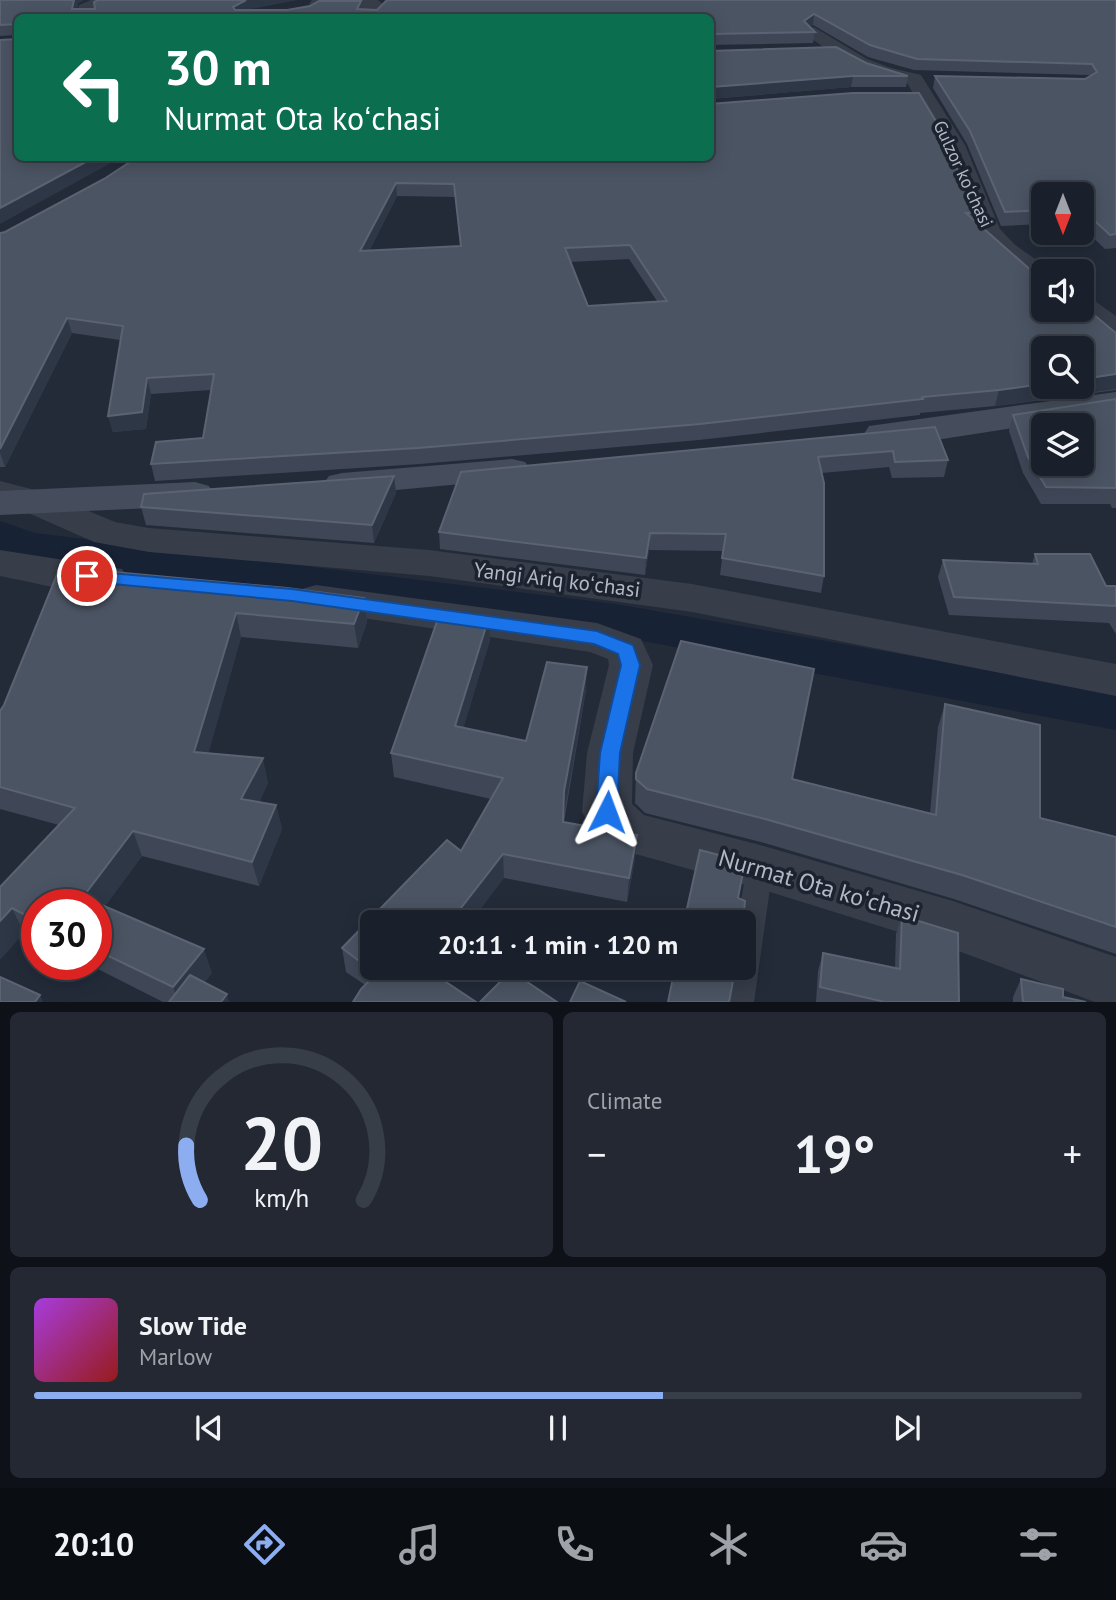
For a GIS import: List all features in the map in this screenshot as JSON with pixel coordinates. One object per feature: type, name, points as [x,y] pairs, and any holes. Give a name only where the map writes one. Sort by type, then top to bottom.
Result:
[{"type":"street","points":[[86,14],[85,9],[89,5],[105,0]]},
{"type":"street","points":[[317,5],[376,8]]},
{"type":"street","points":[[814,42],[839,50],[873,70],[926,85]]},
{"type":"street","points":[[890,96],[926,85]]},
{"type":"street","name":"Gulzor koʻchasi","points":[[926,85],[954,145],[988,231],[1005,250],[1031,269]]},
{"type":"street","points":[[1094,314],[1116,330]]},
{"type":"street","points":[[854,437],[936,429],[1116,402]]},
{"type":"street","points":[[306,486],[538,468]]},
{"type":"street","points":[[10,498],[223,492]]},
{"type":"street","name":"Yangi Ariq koʻchasi","points":[[10,498],[117,535],[429,563],[692,598],[1116,680]]},
{"type":"street","points":[[0,563],[58,586],[143,582]]},
{"type":"street","name":"Nurmat Ota koʻchasi","points":[[278,594],[597,638],[626,650],[631,665],[610,753],[607,812],[629,832],[760,867],[953,925],[1116,983]]},
{"type":"lane","points":[[739,1002],[760,867]]},
{"type":"building","points":[[0,0],[74,0],[72,9],[95,9],[94,2],[98,0],[246,0],[233,7],[235,10],[287,10],[310,6],[319,1],[361,1],[357,9],[377,10],[387,0],[1116,0],[1116,234],[1110,235],[1094,220],[1094,182],[1031,182],[1031,211],[1005,212],[970,131],[935,76],[1085,79],[1097,72],[1092,64],[917,59],[870,45],[814,14],[804,21],[815,32],[714,34],[714,14],[14,14],[14,24],[0,25]]},
{"type":"building","points":[[14,39],[14,161],[87,161],[0,208],[0,40]]},
{"type":"building","points":[[836,47],[866,63],[908,76],[853,76],[714,87],[714,51]]},
{"type":"building","points":[[853,93],[919,93],[943,133],[974,213],[966,213],[1031,270],[1031,322],[1094,322],[1094,315],[1116,333],[1116,374],[1094,377],[1094,336],[1031,336],[1031,386],[700,424],[418,448],[151,464],[156,442],[203,438],[214,374],[147,378],[142,412],[108,416],[123,326],[67,318],[0,449],[0,233],[104,179],[131,161],[714,161],[714,104]],"holes":[[[396,183],[454,184],[461,246],[360,251]],[[630,245],[667,301],[588,306],[565,248]]]},
{"type":"building","points":[[1116,399],[1116,488],[1046,487],[1039,476],[1094,476],[1094,413],[1031,413],[1031,462],[1013,415]]},
{"type":"building","points":[[935,427],[948,460],[895,462],[893,451],[818,457],[824,483],[824,576],[722,558],[726,534],[650,533],[646,558],[439,532],[461,472]]},
{"type":"building","points":[[394,476],[372,525],[141,507],[144,494]]},
{"type":"building","points":[[1035,554],[1090,554],[1106,586],[1116,586],[1116,606],[954,597],[943,560],[1038,564]]},
{"type":"building","points":[[60,567],[287,588],[364,598],[354,624],[236,613],[194,752],[263,758],[241,799],[276,805],[252,862],[133,831],[89,889],[21,889],[21,913],[12,908],[0,921],[0,887],[75,808],[0,787],[0,711]]},
{"type":"building","points":[[441,610],[489,617],[455,726],[526,741],[547,662],[587,667],[564,791],[563,822],[637,835],[629,878],[503,854],[459,910],[379,910],[447,840],[461,851],[503,778],[391,753]]},
{"type":"building","points":[[681,641],[814,669],[792,779],[936,815],[945,704],[1040,725],[1040,818],[1116,837],[1116,927],[962,875],[765,819],[647,789],[636,779],[636,773]]},
{"type":"building","points":[[700,850],[745,862],[738,898],[745,901],[744,910],[687,910]]},
{"type":"building","points":[[112,909],[204,949],[173,987],[112,958]]},
{"type":"building","points":[[902,916],[958,933],[959,1002],[885,1002],[820,987],[823,953],[900,969]]},
{"type":"building","points":[[360,929],[360,962],[342,948]]},
{"type":"building","points":[[190,975],[227,994],[221,1002],[169,1002]]},
{"type":"building","points":[[0,977],[40,995],[35,1002],[0,1002]]},
{"type":"building","points":[[1021,979],[1063,989],[1063,997],[1086,1002],[1023,1002]]},
{"type":"building","points":[[370,980],[443,980],[476,1002],[353,1002]]},
{"type":"building","points":[[502,980],[524,980],[557,1002],[480,1002]]},
{"type":"building","points":[[673,980],[733,981],[729,1002],[668,1002]]},
{"type":"building","points":[[580,981],[626,1002],[570,1002]]},
{"type":"waterway","points":[[0,535],[28,546],[616,620],[1116,711]]},
{"type":"route","points":[[87,576],[292,595],[597,638],[626,650],[631,665],[610,753],[607,812]]}]
